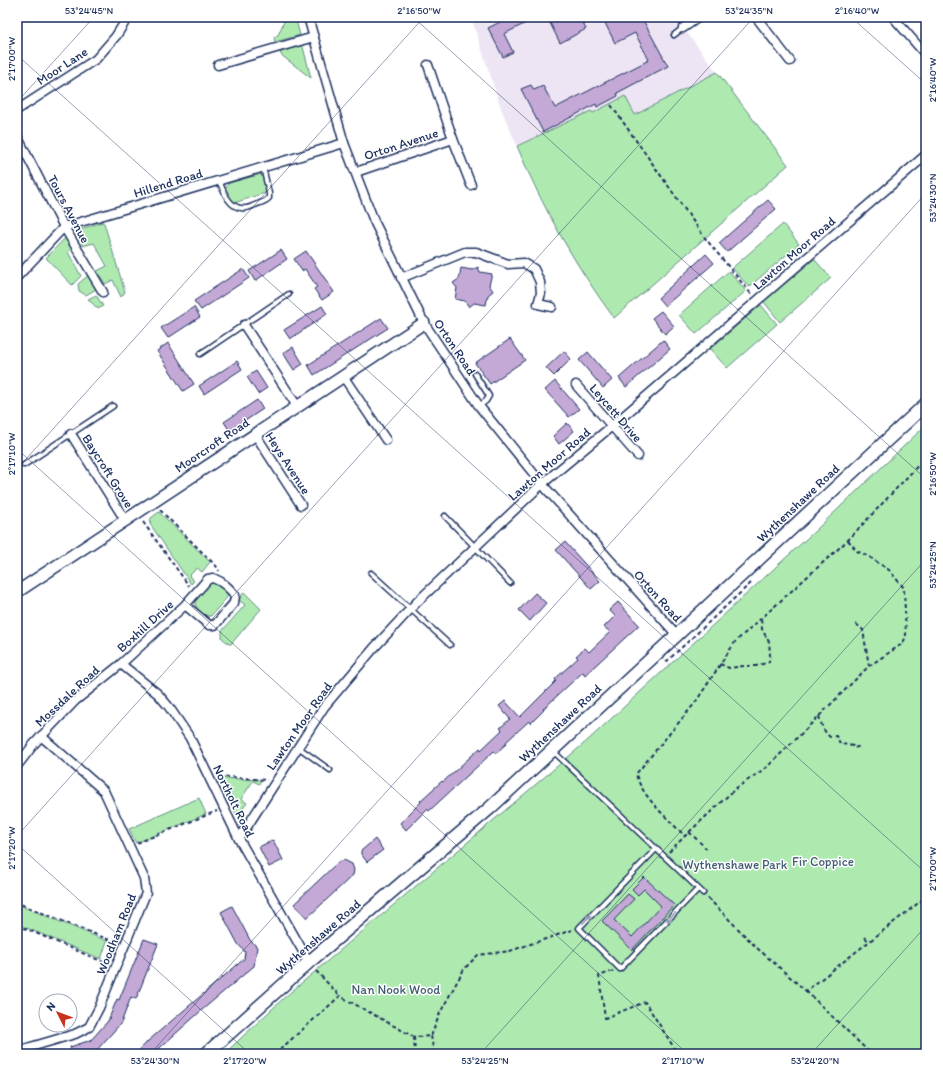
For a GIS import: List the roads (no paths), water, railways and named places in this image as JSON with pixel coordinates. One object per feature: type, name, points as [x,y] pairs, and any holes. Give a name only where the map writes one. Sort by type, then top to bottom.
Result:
[{"type":"main road","name":"Wythenshawe Road","points":[[206,1054],[312,965],[490,808],[926,404]]},
{"type":"street","name":"Moor Lane","points":[[17,110],[96,59],[116,36],[128,17]]},
{"type":"street","name":"Orton Road","points":[[308,17],[344,143],[374,221],[424,323],[479,406],[542,484],[677,635]]},
{"type":"street","points":[[683,28],[699,17]]},
{"type":"street","points":[[756,17],[790,61]]},
{"type":"street","points":[[893,17],[926,55]]},
{"type":"street","points":[[218,65],[314,37]]},
{"type":"street","name":"Orton Avenue","points":[[428,65],[453,139],[471,185]]},
{"type":"street","name":"Tours Avenue","points":[[17,136],[64,227],[102,292]]},
{"type":"street","name":"Orton Avenue","points":[[356,172],[453,139]]},
{"type":"street","name":"Hillend Road","points":[[17,277],[64,227],[344,143]]},
{"type":"street","name":"Lawton Moor Road","points":[[239,839],[324,707],[410,609],[542,484],[612,426],[756,300],[926,155]]},
{"type":"street","points":[[401,278],[465,252],[476,252],[508,264],[524,263],[534,269],[540,282],[541,293],[538,304],[552,307]]},
{"type":"street","name":"Moorcroft Road","points":[[17,592],[424,323]]},
{"type":"street","points":[[244,325],[297,406]]},
{"type":"street","points":[[343,376],[386,440]]},
{"type":"street","name":"Leycett Drive","points":[[576,385],[638,456]]},
{"type":"street","name":"Baycroft Grove","points":[[71,434],[125,520]]},
{"type":"street","name":"Heys Avenue","points":[[255,434],[302,505]]},
{"type":"street","name":"Boxhill Drive","points":[[121,664],[185,605],[208,579],[213,578],[221,581],[228,586],[235,595],[234,603],[215,625],[209,625],[185,605]]},
{"type":"street","name":"Mossdale Road","points":[[18,764],[41,736],[75,701],[121,664]]},
{"type":"street","name":"Northolt Road","points":[[121,664],[158,694],[169,706],[190,738],[239,839],[312,965]]},
{"type":"street","name":"Woodham Road","points":[[17,1051],[75,1034],[88,1028],[99,1008],[146,893],[144,878],[104,791],[41,736]]},
{"type":"lane","points":[[674,35],[683,28]]},
{"type":"lane","points":[[219,180],[223,192],[229,201],[237,207],[245,209],[264,202],[269,198],[263,167]]},
{"type":"lane","points":[[200,354],[289,294]]},
{"type":"lane","points":[[475,374],[489,396],[486,401],[479,406]]},
{"type":"lane","points":[[24,465],[114,406]]},
{"type":"lane","points":[[445,516],[510,583]]},
{"type":"lane","points":[[371,573],[450,645]]},
{"type":"lane","points":[[297,747],[330,770]]},
{"type":"lane","points":[[552,749],[703,893]]},
{"type":"lane","points":[[656,849],[578,928],[620,969],[698,889]]},
{"type":"park label","name":"Fir Coppice","points":[[823,861]]},
{"type":"park label","name":"Wythenshawe Park","points":[[735,864]]},
{"type":"park label","name":"Nan Nook Wood","points":[[396,989]]}]
